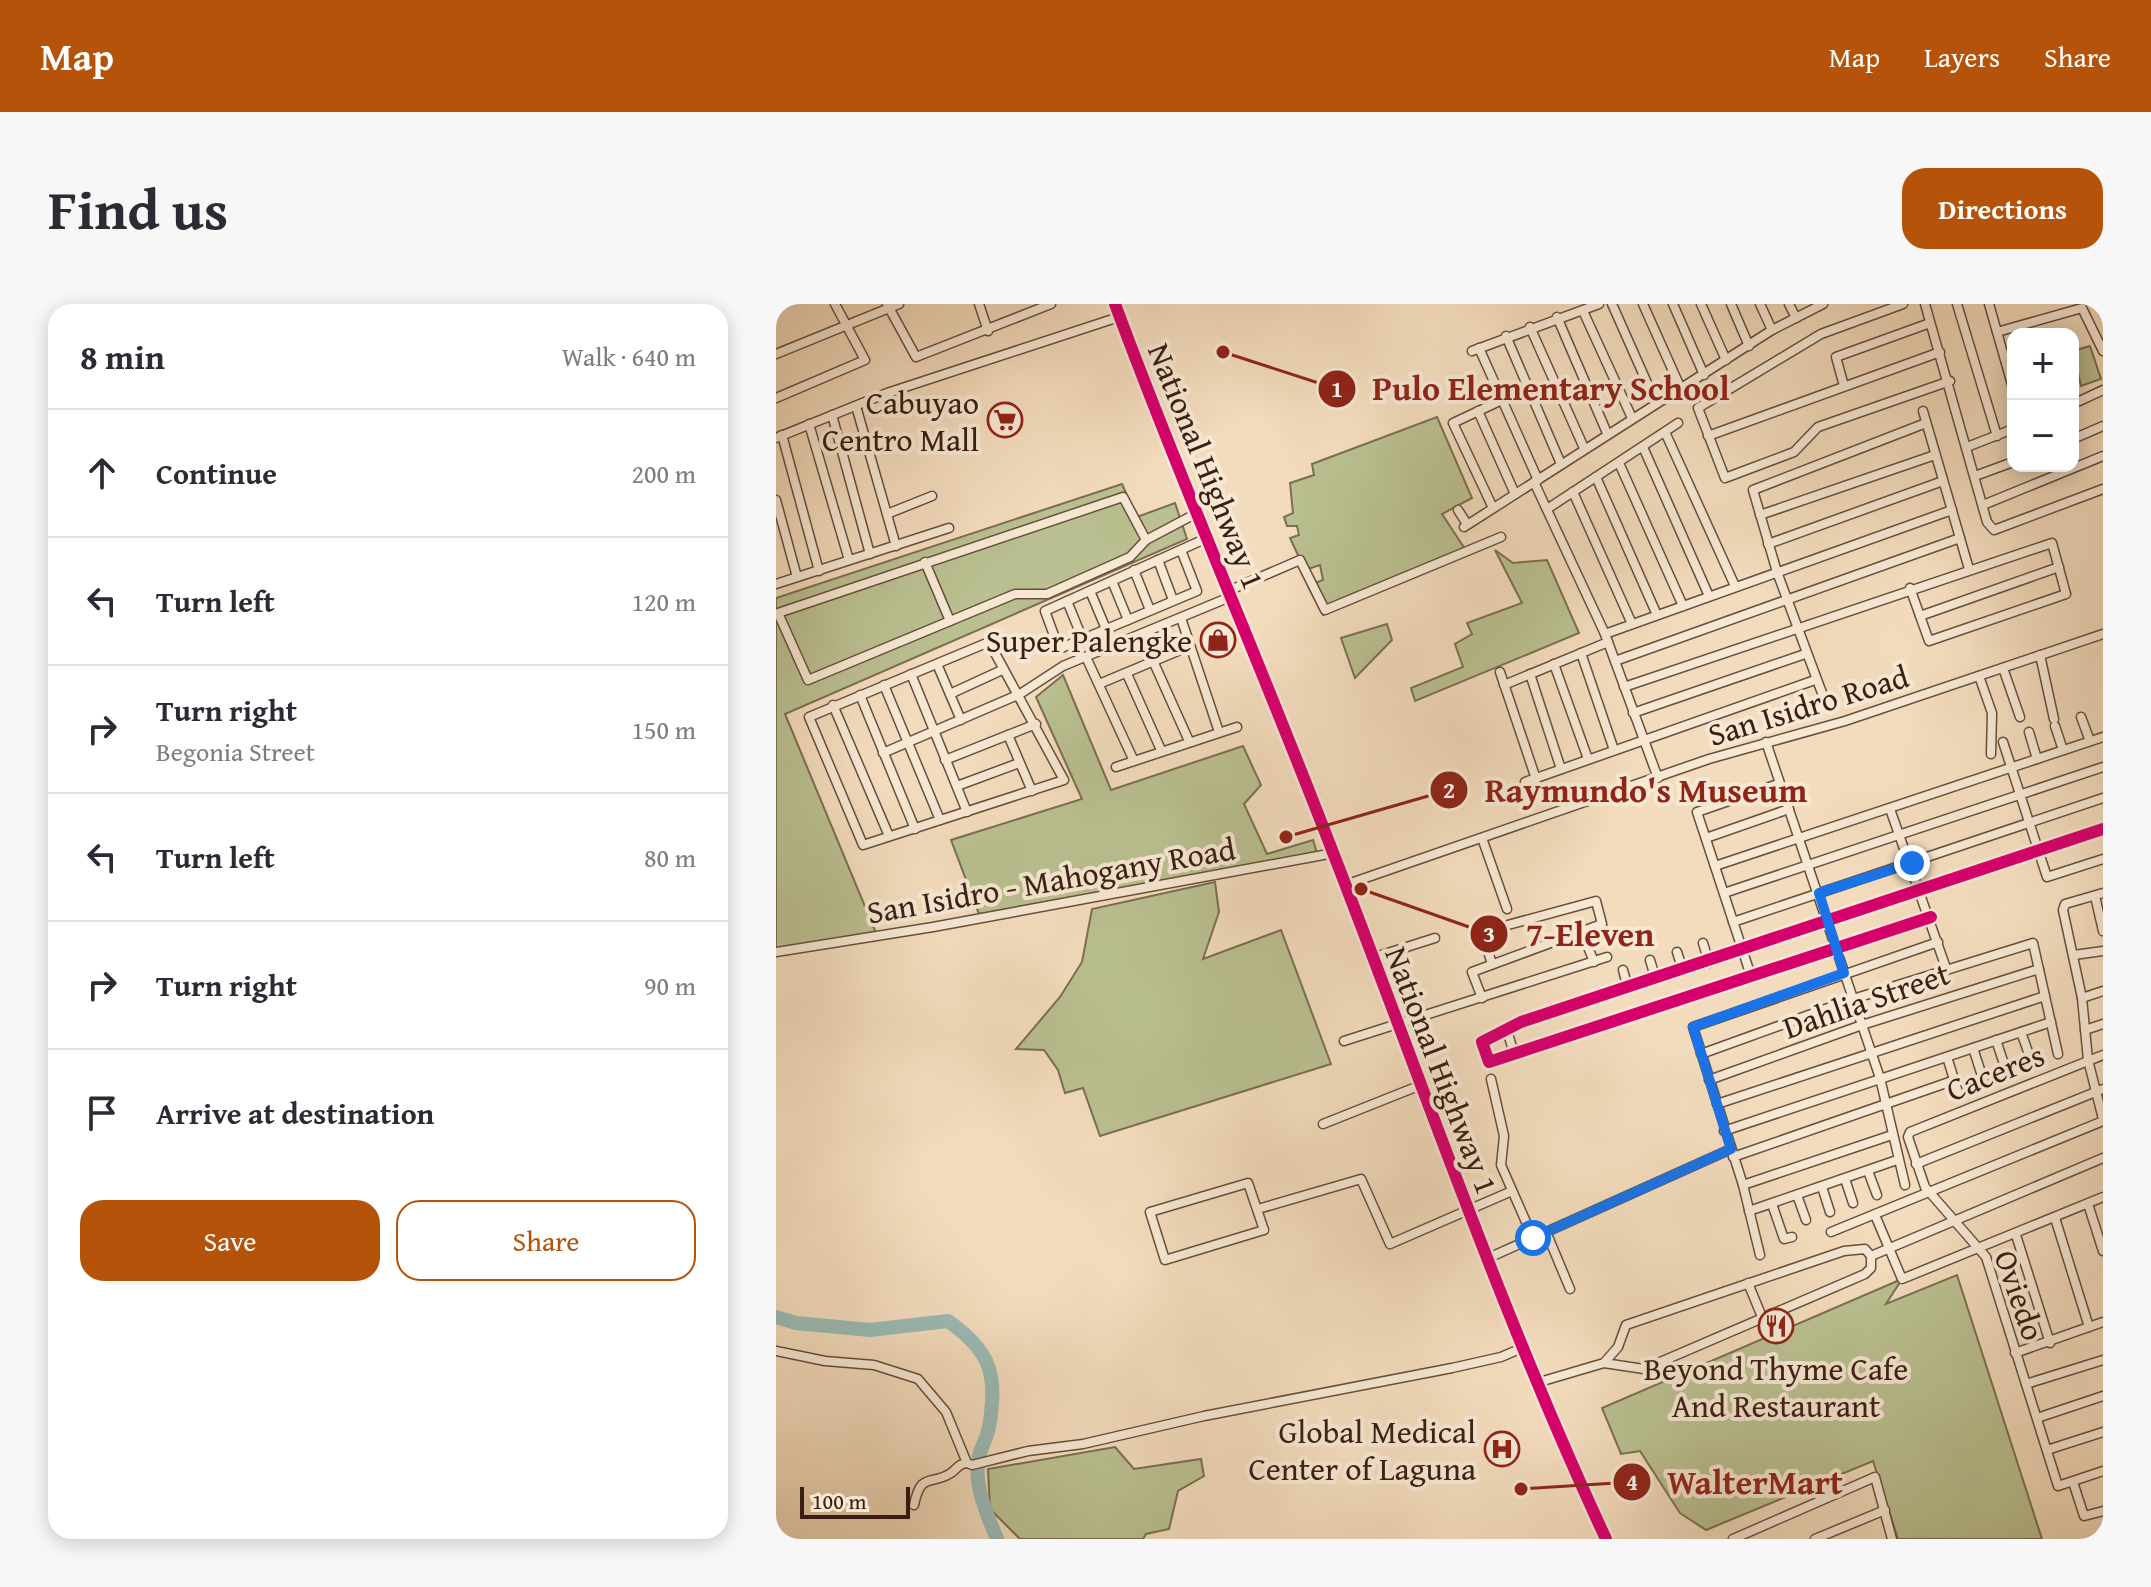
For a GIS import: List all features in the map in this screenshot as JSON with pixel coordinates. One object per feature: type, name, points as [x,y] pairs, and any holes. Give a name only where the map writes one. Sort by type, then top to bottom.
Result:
[{"type":"highway","name":"National Highway 1","points":[[1117,310],[1334,853],[1467,1213],[1536,1383],[1606,1539]]},
{"type":"street","points":[[776,398],[865,360],[835,304]]},
{"type":"street","points":[[776,354],[849,326],[887,306],[899,304]]},
{"type":"street","points":[[979,304],[988,331]]},
{"type":"street","points":[[887,306],[916,357],[988,331],[1038,306],[1051,304]]},
{"type":"street","points":[[1599,304],[1475,349],[1502,400],[1547,509],[1606,638],[1658,778]]},
{"type":"street","points":[[1612,304],[1656,403]]},
{"type":"street","points":[[1643,304],[1681,389]]},
{"type":"street","points":[[1673,304],[1704,375]]},
{"type":"street","points":[[1701,304],[1726,360]]},
{"type":"street","points":[[1731,304],[1749,346]]},
{"type":"street","points":[[1760,304],[1772,330]]},
{"type":"street","points":[[1789,304],[1796,318]]},
{"type":"street","points":[[1458,510],[1465,526],[1772,330],[1821,304]]},
{"type":"street","points":[[1903,304],[1821,334],[1698,408],[1725,478],[1794,452],[1818,427],[1950,381]]},
{"type":"street","points":[[1925,304],[1950,381],[1987,522],[1994,530],[2103,489]]},
{"type":"street","points":[[1957,304],[1997,436]]},
{"type":"street","points":[[1989,304],[2007,367]]},
{"type":"street","points":[[1997,332],[2082,308],[2103,351]]},
{"type":"street","points":[[819,571],[779,436],[1117,310]]},
{"type":"street","points":[[1583,311],[1632,418]]},
{"type":"street","points":[[1557,317],[1607,433]]},
{"type":"street","points":[[1844,386],[1836,357],[1930,323]]},
{"type":"street","points":[[1530,327],[1584,448]]},
{"type":"street","points":[[1506,336],[1561,464]]},
{"type":"street","points":[[1708,436],[1940,352]]},
{"type":"street","points":[[2079,401],[2103,390]]},
{"type":"street","points":[[1493,508],[1453,423],[1502,400]]},
{"type":"street","points":[[856,406],[896,546]]},
{"type":"street","points":[[1478,411],[1515,494]]},
{"type":"street","points":[[1923,411],[1969,569]]},
{"type":"street","points":[[832,415],[870,554]]},
{"type":"street","points":[[1547,509],[1678,423]]},
{"type":"street","points":[[1822,693],[1796,628],[1753,490],[1926,423]]},
{"type":"street","points":[[809,424],[849,560]]},
{"type":"street","points":[[2079,436],[2103,426]]},
{"type":"street","points":[[1665,432],[1735,586]]},
{"type":"street","points":[[1967,447],[2007,432]]},
{"type":"street","points":[[1643,447],[1709,596]]},
{"type":"street","points":[[1760,515],[1935,455]]},
{"type":"street","points":[[1983,505],[2103,456]]},
{"type":"street","points":[[1619,463],[1683,606]]},
{"type":"street","points":[[1975,476],[2007,464]]},
{"type":"street","points":[[1596,477],[1657,615]]},
{"type":"street","points":[[1768,544],[1943,481]]},
{"type":"street","points":[[1573,492],[1632,624]]},
{"type":"street","points":[[887,514],[932,496]]},
{"type":"street","points":[[1146,540],[1123,497],[778,613],[808,680],[1015,594],[1047,594],[1130,557],[1146,540],[1197,513]]},
{"type":"street","points":[[776,500],[797,577]]},
{"type":"street","points":[[1504,685],[1581,653],[1632,624],[1952,510]]},
{"type":"street","points":[[776,584],[949,528]]},
{"type":"street","points":[[883,753],[1020,694],[1063,666],[1181,618],[1300,560],[1325,610],[1501,537]]},
{"type":"street","points":[[1181,550],[1197,591],[1059,649],[1045,611],[1207,538]]},
{"type":"street","points":[[1615,661],[1960,538]]},
{"type":"street","points":[[1624,687],[1910,588],[2052,543],[2066,594],[1929,641],[1910,588]]},
{"type":"street","points":[[1158,560],[1173,600]]},
{"type":"street","points":[[925,562],[950,621]]},
{"type":"street","points":[[1920,616],[2059,567]]},
{"type":"street","points":[[1134,570],[1150,610]]},
{"type":"street","points":[[1112,581],[1128,620]]},
{"type":"street","points":[[1090,591],[1106,629]]},
{"type":"street","points":[[1067,601],[1083,640]]},
{"type":"street","points":[[1181,618],[1219,732]]},
{"type":"street","name":"San Isidro Road","points":[[1345,885],[1766,742],[1845,721],[2103,634]]},
{"type":"street","points":[[989,642],[1002,670],[1020,694],[1064,780],[863,845],[809,717],[989,642]]},
{"type":"street","points":[[1099,684],[1190,646]]},
{"type":"street","points":[[1581,653],[1614,750]]},
{"type":"street","points":[[1633,713],[1805,654]]},
{"type":"street","points":[[2040,655],[2063,750]]},
{"type":"street","points":[[1086,657],[1133,759]]},
{"type":"street","points":[[1154,663],[1189,741]]},
{"type":"street","points":[[937,664],[961,720]]},
{"type":"street","points":[[1554,664],[1588,759]]},
{"type":"street","points":[[2003,668],[2020,717]]},
{"type":"street","points":[[950,694],[1002,670]]},
{"type":"street","points":[[1500,672],[1536,779]]},
{"type":"street","points":[[911,674],[967,812]]},
{"type":"street","points":[[1127,674],[1161,750]]},
{"type":"street","points":[[1530,674],[1561,769]]},
{"type":"street","points":[[1979,676],[1992,713],[1991,754]]},
{"type":"street","points":[[1525,782],[1815,680]]},
{"type":"street","points":[[884,685],[940,820]]},
{"type":"street","points":[[860,695],[915,829]]},
{"type":"street","points":[[833,705],[889,836]]},
{"type":"street","points":[[2081,717],[2090,741]]},
{"type":"street","points":[[945,760],[1036,724]]},
{"type":"street","points":[[1116,767],[1237,727]]},
{"type":"street","points":[[2029,732],[2037,759]]},
{"type":"street","points":[[1008,735],[1032,791]]},
{"type":"street","points":[[1715,866],[2103,737]]},
{"type":"street","points":[[1766,742],[1880,1078],[1905,1185]]},
{"type":"street","points":[[2003,742],[2047,877],[2103,859]]},
{"type":"street","points":[[957,786],[1019,763]]},
{"type":"street","points":[[1724,893],[2103,767]]},
{"type":"street","points":[[1751,976],[1697,812],[1778,784]]},
{"type":"street","points":[[1733,922],[2103,798]]},
{"type":"street","points":[[1706,838],[1789,809]]},
{"type":"street","points":[[1890,809],[1912,863],[1946,968]]},
{"type":"street","points":[[1931,917],[1489,1062],[1482,1042],[1507,1030],[1628,988],[2103,829]]},
{"type":"street","points":[[1482,838],[1507,909]]},
{"type":"street","name":"San Isidro - Mahogany Road","points":[[776,952],[933,927],[1334,853]]},
{"type":"street","points":[[1831,1232],[1930,1194],[2103,1120],[2100,1090],[2088,1060],[2082,998],[2065,904],[2099,895],[2103,931]]},
{"type":"street","points":[[1482,998],[1472,972],[1602,924],[1596,901],[1482,932],[1492,964]]},
{"type":"street","points":[[1582,932],[1594,962]]},
{"type":"street","points":[[1372,958],[1435,938]]},
{"type":"street","points":[[1760,1255],[1743,1185],[1693,1027],[1938,942]]},
{"type":"street","points":[[1703,943],[1709,963]]},
{"type":"street","points":[[1701,1054],[1853,999],[2033,943],[2058,1054]]},
{"type":"street","points":[[2074,955],[2103,951]]},
{"type":"street","points":[[1677,952],[1683,971]]},
{"type":"street","points":[[1344,1041],[1607,957]]},
{"type":"street","points":[[1650,960],[1656,980]]},
{"type":"street","name":"Dahlia Street","points":[[1709,1080],[1862,1025],[2039,969]]},
{"type":"street","points":[[1623,970],[1628,988]]},
{"type":"street","points":[[2082,998],[2103,991]]},
{"type":"street","points":[[1717,1104],[1870,1051],[2045,996]]},
{"type":"street","points":[[1724,1131],[2051,1022]]},
{"type":"street","points":[[2085,1030],[2103,1024]]},
{"type":"street","points":[[1507,1030],[1514,1054]]},
{"type":"street","points":[[2021,1032],[2032,1063]]},
{"type":"street","points":[[1996,1040],[2007,1073]]},
{"type":"street","points":[[1973,1048],[1984,1082]]},
{"type":"street","name":"Caceres","points":[[1908,1137],[1910,1132],[2103,1055]]},
{"type":"street","points":[[1947,1057],[1958,1092]]},
{"type":"street","points":[[1491,1079],[1504,1136],[1501,1165],[1533,1238]]},
{"type":"street","points":[[1486,1259],[1732,1153],[1886,1106],[1955,1080]]},
{"type":"street","points":[[1323,1124],[1421,1085]]},
{"type":"street","points":[[1916,1164],[2100,1090]]},
{"type":"street","points":[[1743,1185],[1892,1135]]},
{"type":"street","name":"Oviedo","points":[[1908,1137],[1930,1194],[1981,1248],[2058,1486],[2073,1482]]},
{"type":"street","points":[[1871,1256],[2103,1158]]},
{"type":"street","points":[[1749,1211],[1897,1160]]},
{"type":"street","points":[[1868,1171],[1877,1195]]},
{"type":"street","points":[[1258,1209],[1361,1179],[1390,1244],[1512,1191]]},
{"type":"street","points":[[1845,1179],[1853,1203]]},
{"type":"street","points":[[1248,1183],[1258,1209],[1264,1230],[1165,1260],[1150,1212],[1248,1183]]},
{"type":"street","points":[[1822,1187],[1830,1212]]},
{"type":"street","points":[[1797,1195],[1806,1220]]},
{"type":"street","points":[[1875,1215],[1902,1279],[2103,1197]]},
{"type":"street","points":[[1772,1204],[1784,1239],[1792,1237]]},
{"type":"street","points":[[2088,1204],[2103,1251]]},
{"type":"street","points":[[2055,1218],[2089,1327]]},
{"type":"street","points":[[1547,1234],[1570,1289]]},
{"type":"street","points":[[2016,1235],[2050,1343]]},
{"type":"street","points":[[1536,1383],[1604,1363],[1644,1369],[1865,1274],[1871,1268],[1871,1256],[1865,1249],[1856,1248],[1626,1325],[1618,1347],[1604,1363]]},
{"type":"street","points":[[1748,1283],[1762,1317]]},
{"type":"street","points":[[2015,1353],[2103,1322]]},
{"type":"street","points":[[1618,1347],[1625,1365]]},
{"type":"street","points":[[914,1505],[917,1493],[930,1477],[949,1474],[956,1466],[967,1463],[972,1465],[1028,1451],[1083,1444],[1204,1416],[1452,1368],[1501,1357],[1522,1348]]},
{"type":"street","points":[[776,1351],[825,1361],[874,1365],[918,1379],[946,1412],[967,1463]]},
{"type":"street","points":[[2026,1384],[2103,1360]]},
{"type":"street","points":[[2037,1418],[2103,1396]]},
{"type":"street","points":[[2047,1450],[2103,1432]]},
{"type":"street","points":[[2103,1471],[2073,1482],[2084,1516],[2103,1511]]},
{"type":"street","points":[[1733,1539],[1875,1477],[1892,1539]]},
{"type":"street","points":[[1815,1539],[1885,1510]]},
{"type":"green space","points":[[2090,346],[2101,379],[2081,386],[2079,349]]},
{"type":"green space","points":[[1437,417],[1472,498],[1442,514],[1467,552],[1323,615],[1308,586],[1323,580],[1320,565],[1305,570],[1290,538],[1299,535],[1297,526],[1287,526],[1284,517],[1293,513],[1290,483],[1314,475],[1312,464]]},
{"type":"green space","points":[[1122,484],[1137,517],[1175,503],[1187,539],[785,714],[876,933],[776,948],[776,598]]},
{"type":"green space","points":[[1495,550],[1513,563],[1547,560],[1579,633],[1415,701],[1411,688],[1463,667],[1455,644],[1472,634],[1467,623],[1522,603]]},
{"type":"green space","points":[[1387,624],[1392,640],[1355,678],[1341,638]]},
{"type":"green space","points":[[1063,675],[1111,790],[1243,746],[1261,785],[1244,804],[1267,854],[1313,840],[1317,853],[979,914],[951,840],[1082,799],[1036,697]]},
{"type":"green space","points":[[1215,882],[1219,912],[1203,959],[1281,930],[1331,1064],[1100,1136],[1083,1088],[1065,1093],[1058,1070],[1044,1050],[1016,1049],[1060,997],[1082,962],[1092,909]]},
{"type":"green space","points":[[1957,1275],[2042,1539],[1898,1539],[1873,1461],[1706,1530],[1680,1513],[1640,1451],[1621,1454],[1602,1408],[1902,1279],[1886,1304]]},
{"type":"green space","points":[[1115,1447],[1134,1469],[1201,1459],[1204,1476],[1178,1491],[1169,1529],[1146,1534],[1143,1539],[1020,1539],[990,1509],[988,1469]]},
{"type":"waterway","points":[[776,1317],[796,1323],[870,1330],[948,1321],[974,1343],[988,1366],[991,1379],[992,1409],[979,1458],[978,1482],[997,1539]]},
{"type":"cycle path","points":[[1115,304],[1305,782],[1497,1283],[1606,1539]]},
{"type":"cycle path","points":[[1931,917],[1489,1062],[1482,1042],[1521,1022],[2103,829]]},
{"type":"place","name":"Pulo Elementary School","points":[[1223,352]]},
{"type":"place","name":"Cabuyao Centro Mall","points":[[1005,420]]},
{"type":"place","name":"Super Palengke","points":[[1218,640]]},
{"type":"place","name":"Raymundo's Museum","points":[[1286,837]]},
{"type":"place","name":"7-Eleven","points":[[1361,889]]},
{"type":"place","name":"Beyond Thyme Cafe And Restaurant","points":[[1776,1326]]},
{"type":"place","name":"Global Medical Center of Laguna","points":[[1502,1449]]},
{"type":"place","name":"WalterMart","points":[[1521,1489]]},
{"type":"route","points":[[1533,1238],[1731,1149],[1693,1027],[1844,973],[1819,893],[1912,863]]}]
